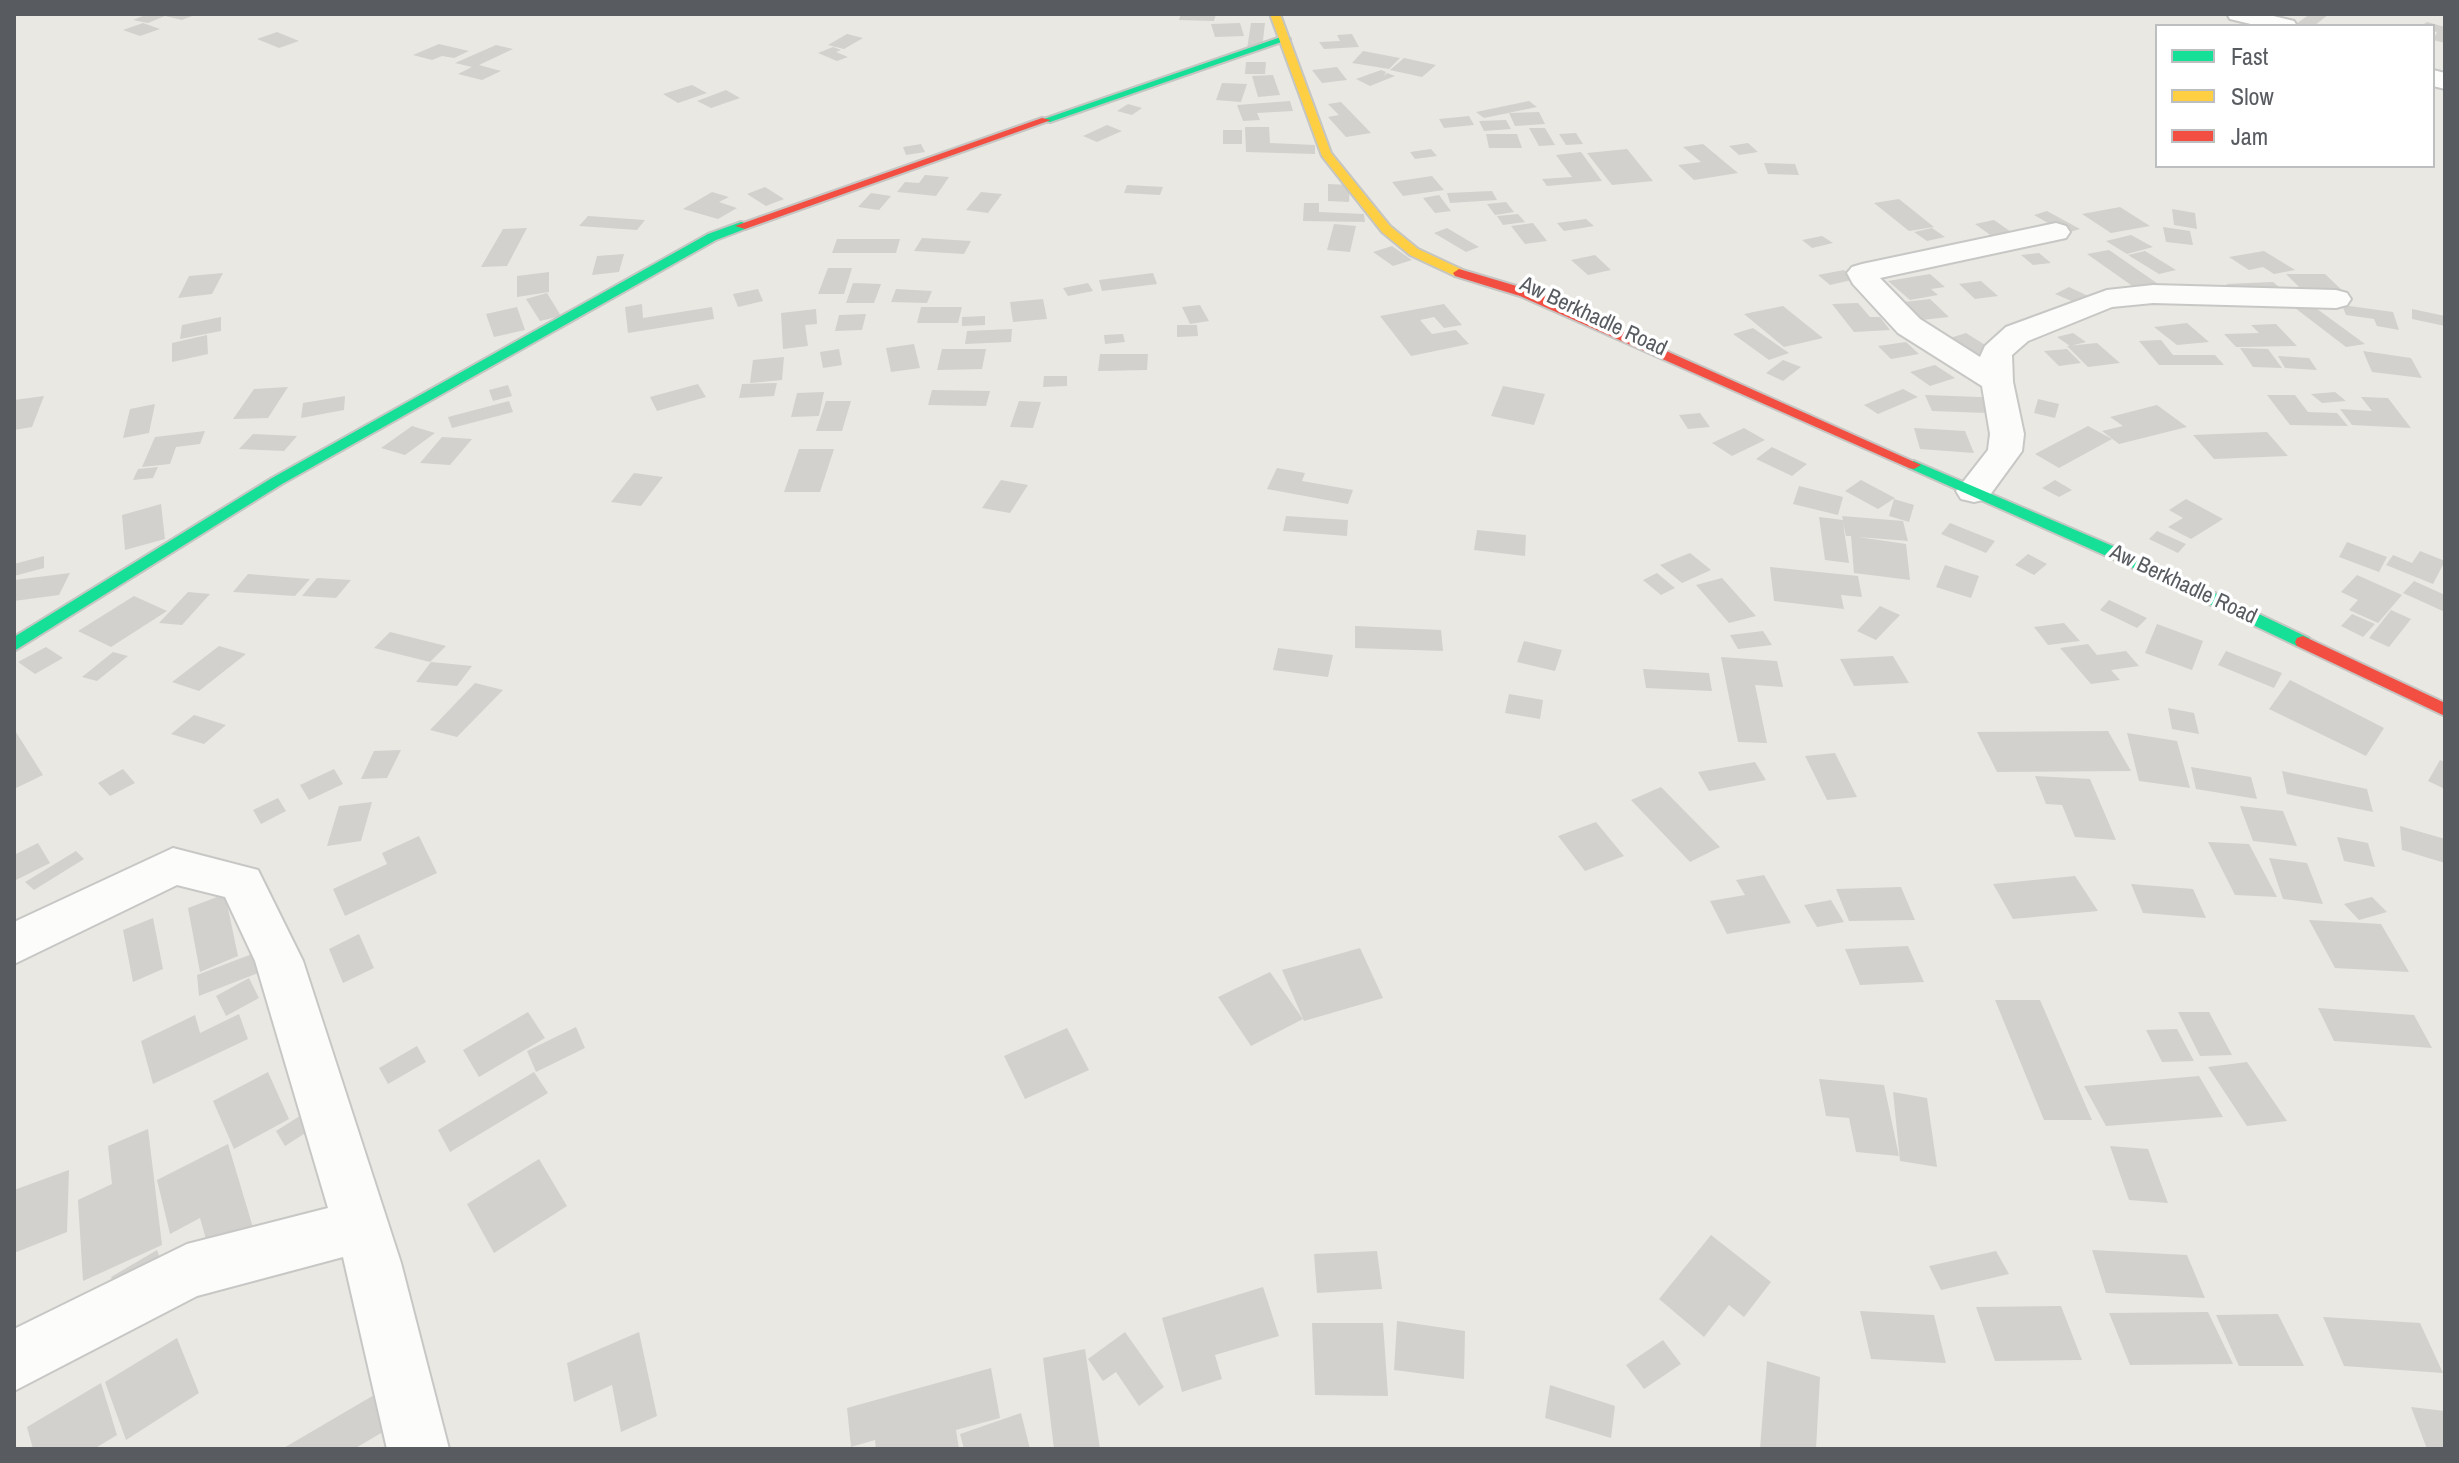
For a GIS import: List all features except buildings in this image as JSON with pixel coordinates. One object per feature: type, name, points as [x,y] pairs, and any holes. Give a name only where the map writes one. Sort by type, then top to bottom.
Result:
[{"type":"main road","points":[[1275,14],[1326,154],[1386,229],[1414,252],[1472,279]]},
{"type":"main road","points":[[14,645],[277,481],[712,237],[887,173],[1285,39]]},
{"type":"main road","name":"Aw Berkhadle Road","points":[[1472,279],[1506,304],[1561,330]]},
{"type":"main road","name":"Aw Berkhadle Road","points":[[1472,279],[1525,293],[1974,491],[2251,615],[2445,710]]},
{"type":"street","points":[[2238,14],[2278,24]]},
{"type":"street","points":[[1997,382],[1927,340],[1863,278],[1862,273],[2056,232]]},
{"type":"street","points":[[1974,491],[2005,451],[2007,434],[1997,382],[1996,353],[2017,334],[2107,299],[2153,294],[2336,299]]},
{"type":"street","points":[[14,944],[173,866],[242,883],[279,961],[373,1263],[418,1449]]},
{"type":"street","points":[[14,1361],[187,1271],[361,1226]]},
{"type":"traffic: fast","points":[[1046,120],[1285,39]]},
{"type":"traffic: fast","points":[[14,645],[277,481],[712,237],[741,226]]},
{"type":"traffic: fast","points":[[1914,465],[2144,566],[2303,642]]},
{"type":"traffic: slow","points":[[1275,14],[1326,154],[1386,229],[1414,252],[1459,273]]},
{"type":"traffic: jam","points":[[741,226],[1046,120]]},
{"type":"traffic: jam","points":[[1459,273],[1525,293],[1914,465]]},
{"type":"traffic: jam","points":[[2303,642],[2445,710]]}]
